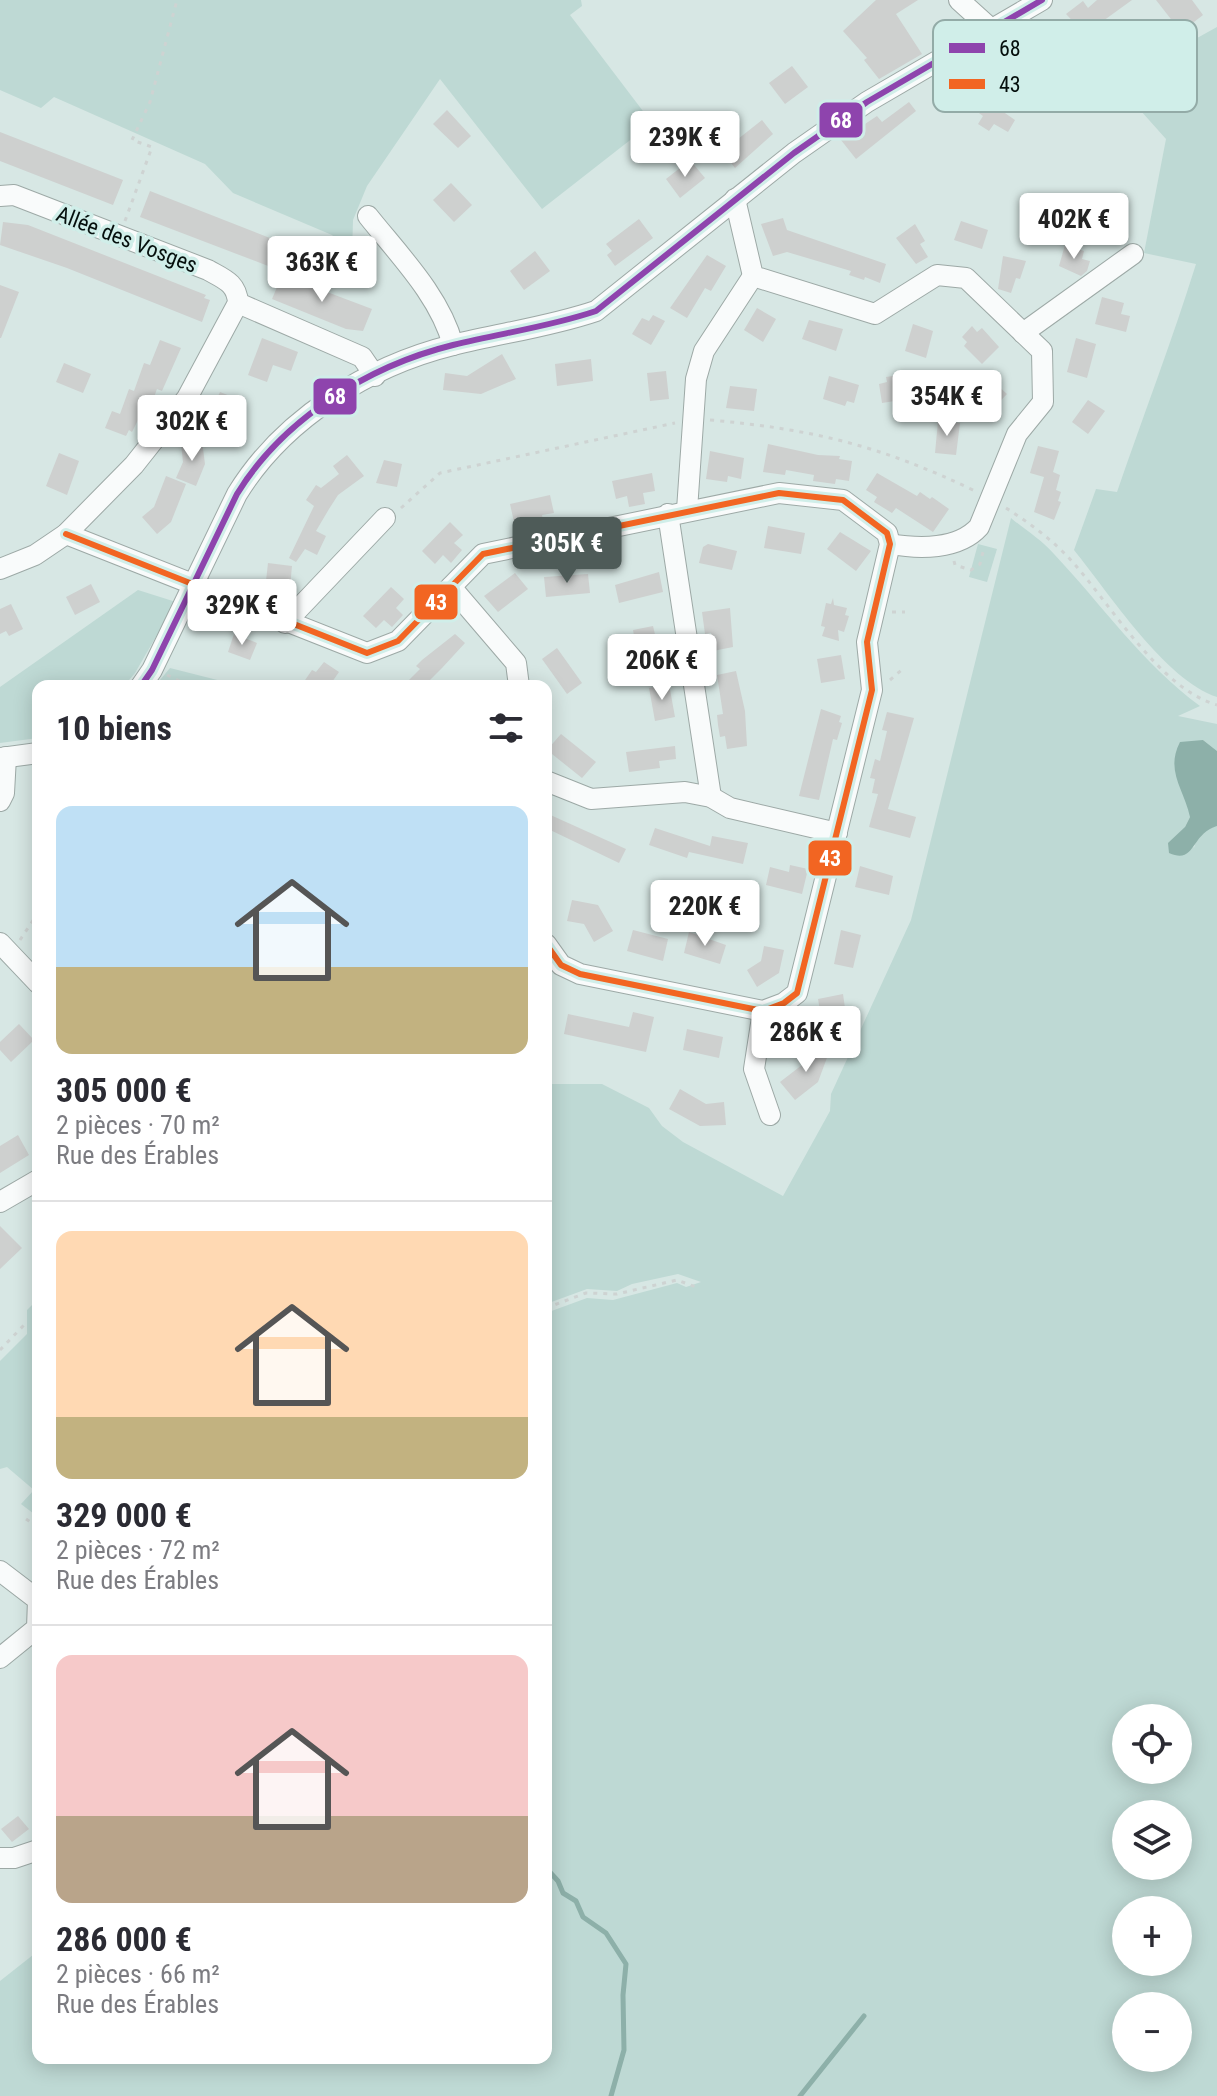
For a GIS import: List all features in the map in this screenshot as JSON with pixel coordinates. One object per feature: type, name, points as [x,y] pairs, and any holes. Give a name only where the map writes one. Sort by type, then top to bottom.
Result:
[{"type":"street","points":[[959,0],[981,20]]},
{"type":"street","points":[[1007,20],[1042,0]]},
{"type":"street","points":[[146,678],[194,587],[237,494],[252,470],[288,430],[345,391],[423,354],[563,322],[596,311],[735,199],[867,102],[933,63]]},
{"type":"street","name":"Allée des Vosges","points":[[0,196],[14,195],[231,282],[238,291],[238,303],[362,357],[370,364],[375,376]]},
{"type":"street","points":[[711,797],[678,512],[696,379],[704,351],[753,276],[735,199]]},
{"type":"street","points":[[368,216],[434,302],[447,324],[453,345]]},
{"type":"street","points":[[1023,333],[1133,254]]},
{"type":"street","points":[[753,276],[875,314],[937,275],[966,278],[1042,351],[1043,402],[1017,434],[979,527],[968,538],[915,548],[890,544]]},
{"type":"street","points":[[0,569],[35,555],[66,534],[134,465],[187,398],[238,303]]},
{"type":"street","points":[[66,534],[367,653],[398,641],[483,554],[779,493],[843,500],[887,533],[890,544],[867,642],[872,690],[797,993],[784,1003],[763,1011],[580,974],[561,965],[552,952]]},
{"type":"street","points":[[285,623],[385,518]]},
{"type":"street","points":[[451,587],[516,663],[518,680]]},
{"type":"street","points":[[0,801],[4,793],[3,757],[32,754]]},
{"type":"street","points":[[552,783],[591,799],[685,792],[711,797],[730,808],[837,833]]},
{"type":"street","points":[[5,947],[32,976]]},
{"type":"street","points":[[763,1011],[754,1069],[770,1115]]},
{"type":"street","points":[[0,1202],[32,1183]]},
{"type":"street","points":[[0,1571],[32,1595]]},
{"type":"street","points":[[0,1658],[32,1632]]},
{"type":"street","points":[[0,1858],[14,1858],[32,1852]]},
{"type":"path","points":[[119,236],[152,147],[132,140],[150,102],[177,0]]},
{"type":"path","points":[[991,498],[1031,524],[1069,558],[1145,651],[1192,695],[1217,705]]},
{"type":"path","points":[[5,947],[22,938],[32,922]]},
{"type":"path","points":[[552,1306],[586,1293],[617,1294],[677,1280],[696,1287]]},
{"type":"path","points":[[0,1350],[24,1325]]},
{"type":"path","points":[[26,1519],[32,1523]]},
{"type":"shaded area","points":[[0,0],[581,0],[582,6],[570,15],[652,123],[542,209],[440,79],[367,186],[353,220],[352,255],[332,235],[233,193],[205,164],[54,97],[41,108],[0,90]]},
{"type":"shaded area","points":[[1217,27],[1217,697],[1197,688],[1158,654],[1074,550],[1096,489],[1117,492],[1196,264],[1144,253],[1166,139],[1142,112],[1197,112],[1197,38]]},
{"type":"shaded area","points":[[1011,518],[1049,549],[1141,653],[1200,706],[1178,716],[1217,724],[1217,751],[1203,740],[1190,817],[1185,827],[1194,848],[1202,833],[1217,826],[1217,2096],[0,2096],[0,1981],[32,1956],[32,2064],[552,2064],[552,1311],[587,1298],[613,1300],[677,1283],[686,1287],[701,1282],[678,1274],[632,1284],[617,1291],[587,1289],[552,1302],[552,1084],[602,1084],[649,1108],[662,1126],[683,1142],[783,1196],[830,1111],[831,1094],[911,920]]},
{"type":"shaded area","points":[[978,544],[997,549],[987,582],[969,577]]},
{"type":"shaded area","points":[[138,590],[176,602],[129,680],[32,680],[32,739],[0,743],[0,687]]},
{"type":"shaded area","points":[[170,668],[217,680],[160,680]]},
{"type":"shaded area","points":[[1203,740],[1217,751],[1217,826],[1202,835],[1189,852],[1178,856],[1169,853],[1168,843],[1185,827],[1190,817],[1175,771],[1176,752],[1180,742]]},
{"type":"shaded area","points":[[32,1305],[32,1488],[7,1467],[0,1469],[0,1361],[27,1334],[27,1310]]},
{"type":"shaded area","points":[[32,1492],[32,1512],[21,1504]]},
{"type":"building","points":[[876,0],[918,0],[896,14],[922,54],[879,79],[864,60],[867,58],[843,31]]},
{"type":"building","points":[[1097,0],[1132,0],[1104,20],[1072,20],[1066,14],[1083,1],[1088,8]]},
{"type":"building","points":[[1156,0],[1192,0],[1203,15],[1197,20],[1172,20]]},
{"type":"building","points":[[792,66],[808,87],[785,104],[769,83]]},
{"type":"building","points":[[909,102],[916,111],[856,159],[841,140],[877,116],[882,122]]},
{"type":"building","points":[[447,110],[471,136],[458,148],[433,124]]},
{"type":"building","points":[[978,112],[1003,112],[1015,120],[1008,132],[994,124],[989,131],[978,124],[983,116]]},
{"type":"building","points":[[762,120],[773,134],[735,168],[713,140],[729,127],[738,139]]},
{"type":"building","points":[[0,132],[123,180],[113,205],[0,161]]},
{"type":"building","points":[[690,160],[705,178],[680,198],[666,179]]},
{"type":"building","points":[[451,183],[472,205],[454,222],[433,200]]},
{"type":"building","points":[[150,191],[285,244],[276,269],[140,217]]},
{"type":"building","points":[[783,218],[787,230],[886,264],[880,283],[787,252],[773,256],[761,224]]},
{"type":"building","points":[[639,219],[653,238],[615,266],[607,255],[612,251],[606,244]]},
{"type":"building","points":[[961,221],[988,230],[982,249],[954,240]]},
{"type":"building","points":[[3,222],[28,225],[206,295],[204,298],[210,300],[202,322],[0,245]]},
{"type":"building","points":[[915,224],[925,241],[920,244],[928,257],[916,264],[896,238]]},
{"type":"building","points":[[1065,245],[1084,251],[1082,259],[1090,261],[1087,271],[1081,276],[1059,266]]},
{"type":"building","points":[[535,251],[550,271],[524,290],[510,271]]},
{"type":"building","points":[[707,255],[726,266],[711,291],[705,288],[687,318],[670,308]]},
{"type":"building","points":[[1003,256],[1026,261],[1011,293],[998,289]]},
{"type":"building","points":[[282,275],[372,309],[363,331],[346,329],[272,299]]},
{"type":"building","points":[[0,285],[19,292],[1,338],[0,338]]},
{"type":"building","points":[[1102,297],[1124,303],[1121,314],[1130,316],[1126,332],[1095,324]]},
{"type":"building","points":[[757,308],[776,319],[763,342],[744,330]]},
{"type":"building","points":[[653,315],[665,321],[651,345],[632,334],[642,318],[649,321]]},
{"type":"building","points":[[809,320],[843,329],[836,351],[802,339]]},
{"type":"building","points":[[913,324],[933,331],[926,358],[905,351]]},
{"type":"building","points":[[972,326],[977,332],[982,328],[999,347],[982,364],[964,346],[967,342],[962,337]]},
{"type":"building","points":[[262,338],[298,352],[291,371],[273,365],[267,382],[248,375]]},
{"type":"building","points":[[1076,338],[1096,344],[1087,378],[1067,372]]},
{"type":"building","points":[[160,340],[181,348],[162,391],[157,389],[150,408],[146,407],[132,432],[129,430],[126,436],[105,428],[112,411],[120,414],[129,389],[134,391],[144,363],[150,365]]},
{"type":"building","points":[[502,354],[516,379],[481,394],[443,390],[445,373],[467,376]]},
{"type":"building","points":[[591,359],[593,381],[557,386],[555,364]]},
{"type":"building","points":[[64,363],[91,374],[83,393],[56,382]]},
{"type":"building","points":[[666,371],[669,399],[650,401],[647,373]]},
{"type":"building","points":[[912,373],[913,398],[882,403],[879,384],[887,382],[886,377]]},
{"type":"building","points":[[829,376],[859,385],[854,403],[847,401],[845,406],[823,399]]},
{"type":"building","points":[[994,382],[1007,394],[988,414],[975,402]]},
{"type":"building","points":[[730,386],[757,389],[754,411],[726,408]]},
{"type":"building","points":[[220,392],[240,400],[227,431],[206,423]]},
{"type":"building","points":[[1088,400],[1105,411],[1088,434],[1072,422]]},
{"type":"building","points":[[938,421],[960,423],[956,455],[935,453]]},
{"type":"building","points":[[202,441],[205,464],[196,486],[176,478],[183,462],[181,444]]},
{"type":"building","points":[[768,444],[818,455],[840,456],[839,459],[852,461],[849,481],[836,479],[835,484],[813,481],[814,475],[786,470],[785,475],[763,472]]},
{"type":"building","points":[[1038,446],[1059,451],[1053,472],[1060,475],[1056,490],[1061,492],[1058,501],[1061,502],[1054,520],[1034,512],[1044,477],[1030,473]]},
{"type":"building","points":[[710,451],[744,458],[741,479],[728,476],[727,482],[706,479]]},
{"type":"building","points":[[59,453],[79,461],[67,495],[46,486]]},
{"type":"building","points":[[347,455],[364,476],[338,495],[329,509],[316,531],[326,536],[317,555],[305,549],[296,562],[289,558],[314,506],[306,500],[316,485],[321,488],[339,474],[333,466]]},
{"type":"building","points":[[384,460],[402,464],[397,487],[376,483]]},
{"type":"building","points":[[652,473],[655,491],[643,493],[645,504],[629,507],[627,496],[616,499],[612,481]]},
{"type":"building","points":[[877,473],[917,496],[920,492],[930,499],[932,497],[949,509],[933,532],[896,508],[892,513],[874,502],[877,497],[866,490]]},
{"type":"building","points":[[166,476],[186,484],[171,522],[157,534],[142,517],[154,507]]},
{"type":"building","points":[[550,495],[554,513],[542,515],[544,526],[528,529],[526,519],[514,522],[510,504]]},
{"type":"building","points":[[450,522],[463,535],[454,543],[462,550],[451,563],[443,555],[435,564],[422,551]]},
{"type":"building","points":[[768,526],[805,533],[801,554],[764,548]]},
{"type":"building","points":[[840,532],[871,551],[856,571],[827,549]]},
{"type":"building","points":[[708,544],[737,551],[732,570],[699,563],[703,547]]},
{"type":"building","points":[[268,563],[292,566],[290,587],[266,581]]},
{"type":"building","points":[[659,572],[663,592],[619,603],[615,585]]},
{"type":"building","points":[[515,573],[528,589],[498,612],[484,596]]},
{"type":"building","points":[[588,574],[590,593],[546,597],[544,577]]},
{"type":"building","points":[[91,584],[100,602],[75,615],[66,597]]},
{"type":"building","points":[[391,587],[404,599],[396,608],[403,615],[392,627],[384,620],[376,628],[363,616]]},
{"type":"building","points":[[833,598],[834,605],[847,608],[845,615],[849,616],[844,632],[838,630],[839,641],[822,636],[826,603],[831,604]]},
{"type":"building","points":[[11,604],[23,629],[9,636],[6,631],[0,634],[0,609]]},
{"type":"building","points":[[730,608],[733,647],[713,651],[711,633],[705,634],[702,612]]},
{"type":"building","points":[[653,626],[661,660],[639,664],[633,630]]},
{"type":"building","points":[[234,634],[257,643],[250,660],[228,652]]},
{"type":"building","points":[[455,634],[465,643],[430,680],[409,680],[420,669],[416,666]]},
{"type":"building","points":[[557,648],[582,683],[567,694],[542,659]]},
{"type":"building","points":[[841,655],[845,679],[821,683],[817,659]]},
{"type":"building","points":[[324,662],[339,672],[333,680],[305,680],[312,670],[316,672]]},
{"type":"building","points":[[736,671],[745,711],[747,746],[727,749],[725,736],[720,737],[718,725],[717,715],[723,714],[717,675]]},
{"type":"building","points":[[669,684],[675,717],[655,721],[649,688]]},
{"type":"building","points":[[821,709],[841,716],[839,722],[842,723],[837,740],[833,739],[819,800],[799,796]]},
{"type":"building","points":[[887,712],[914,718],[888,809],[916,817],[910,838],[869,827],[878,794],[872,793],[875,779],[870,778],[875,759],[880,761],[887,731],[882,730]]},
{"type":"building","points":[[561,734],[596,762],[582,778],[552,754],[552,744]]},
{"type":"building","points":[[675,746],[676,759],[659,761],[660,768],[629,772],[626,752]]},
{"type":"building","points":[[552,816],[626,849],[619,863],[552,831]]},
{"type":"building","points":[[655,828],[710,846],[712,836],[748,843],[743,864],[689,852],[687,858],[649,845]]},
{"type":"building","points":[[790,865],[808,869],[802,894],[766,885],[770,867],[789,872]]},
{"type":"building","points":[[860,866],[893,876],[889,895],[855,887]]},
{"type":"building","points":[[572,900],[598,905],[613,931],[594,942],[584,924],[567,921]]},
{"type":"building","points":[[633,930],[668,939],[663,961],[627,951]]},
{"type":"building","points":[[841,930],[861,935],[853,968],[834,964]]},
{"type":"building","points":[[689,932],[726,945],[720,964],[684,953]]},
{"type":"building","points":[[764,946],[784,950],[779,973],[757,987],[747,970],[761,961]]},
{"type":"building","points":[[843,994],[847,1022],[841,1030],[824,1033],[818,999]]},
{"type":"building","points":[[633,1012],[654,1017],[646,1052],[564,1034],[568,1014],[629,1027]]},
{"type":"building","points":[[19,1024],[32,1038],[32,1042],[11,1062],[0,1050],[0,1042]]},
{"type":"building","points":[[687,1029],[723,1037],[719,1058],[683,1050]]},
{"type":"building","points":[[808,1048],[828,1055],[818,1082],[795,1100],[780,1082],[802,1065]]},
{"type":"building","points":[[680,1089],[706,1104],[724,1102],[726,1125],[700,1126],[669,1109]]},
{"type":"building","points":[[18,1135],[29,1155],[0,1173],[0,1146]]},
{"type":"building","points":[[0,1226],[22,1248],[0,1269]]},
{"type":"building","points":[[18,1816],[29,1829],[12,1842],[1,1829]]},
{"type":"waterway","points":[[552,1874],[563,1893],[576,1901],[583,1917],[606,1933],[626,1964],[624,2050],[611,2096]]},
{"type":"waterway","points":[[800,2096],[864,2016]]},
{"type":"transit line","name":"68","points":[[1008,20],[1042,0]]},
{"type":"transit line","name":"68","points":[[145,680],[237,494],[256,467],[303,419],[359,382],[421,354],[596,311],[794,153],[867,102],[933,64]]},
{"type":"transit line","name":"43","points":[[66,534],[367,653],[398,641],[483,554],[779,493],[843,500],[887,533],[890,544],[867,642],[872,690],[797,993],[784,1003],[763,1011],[580,974],[561,965],[552,952]]}]
